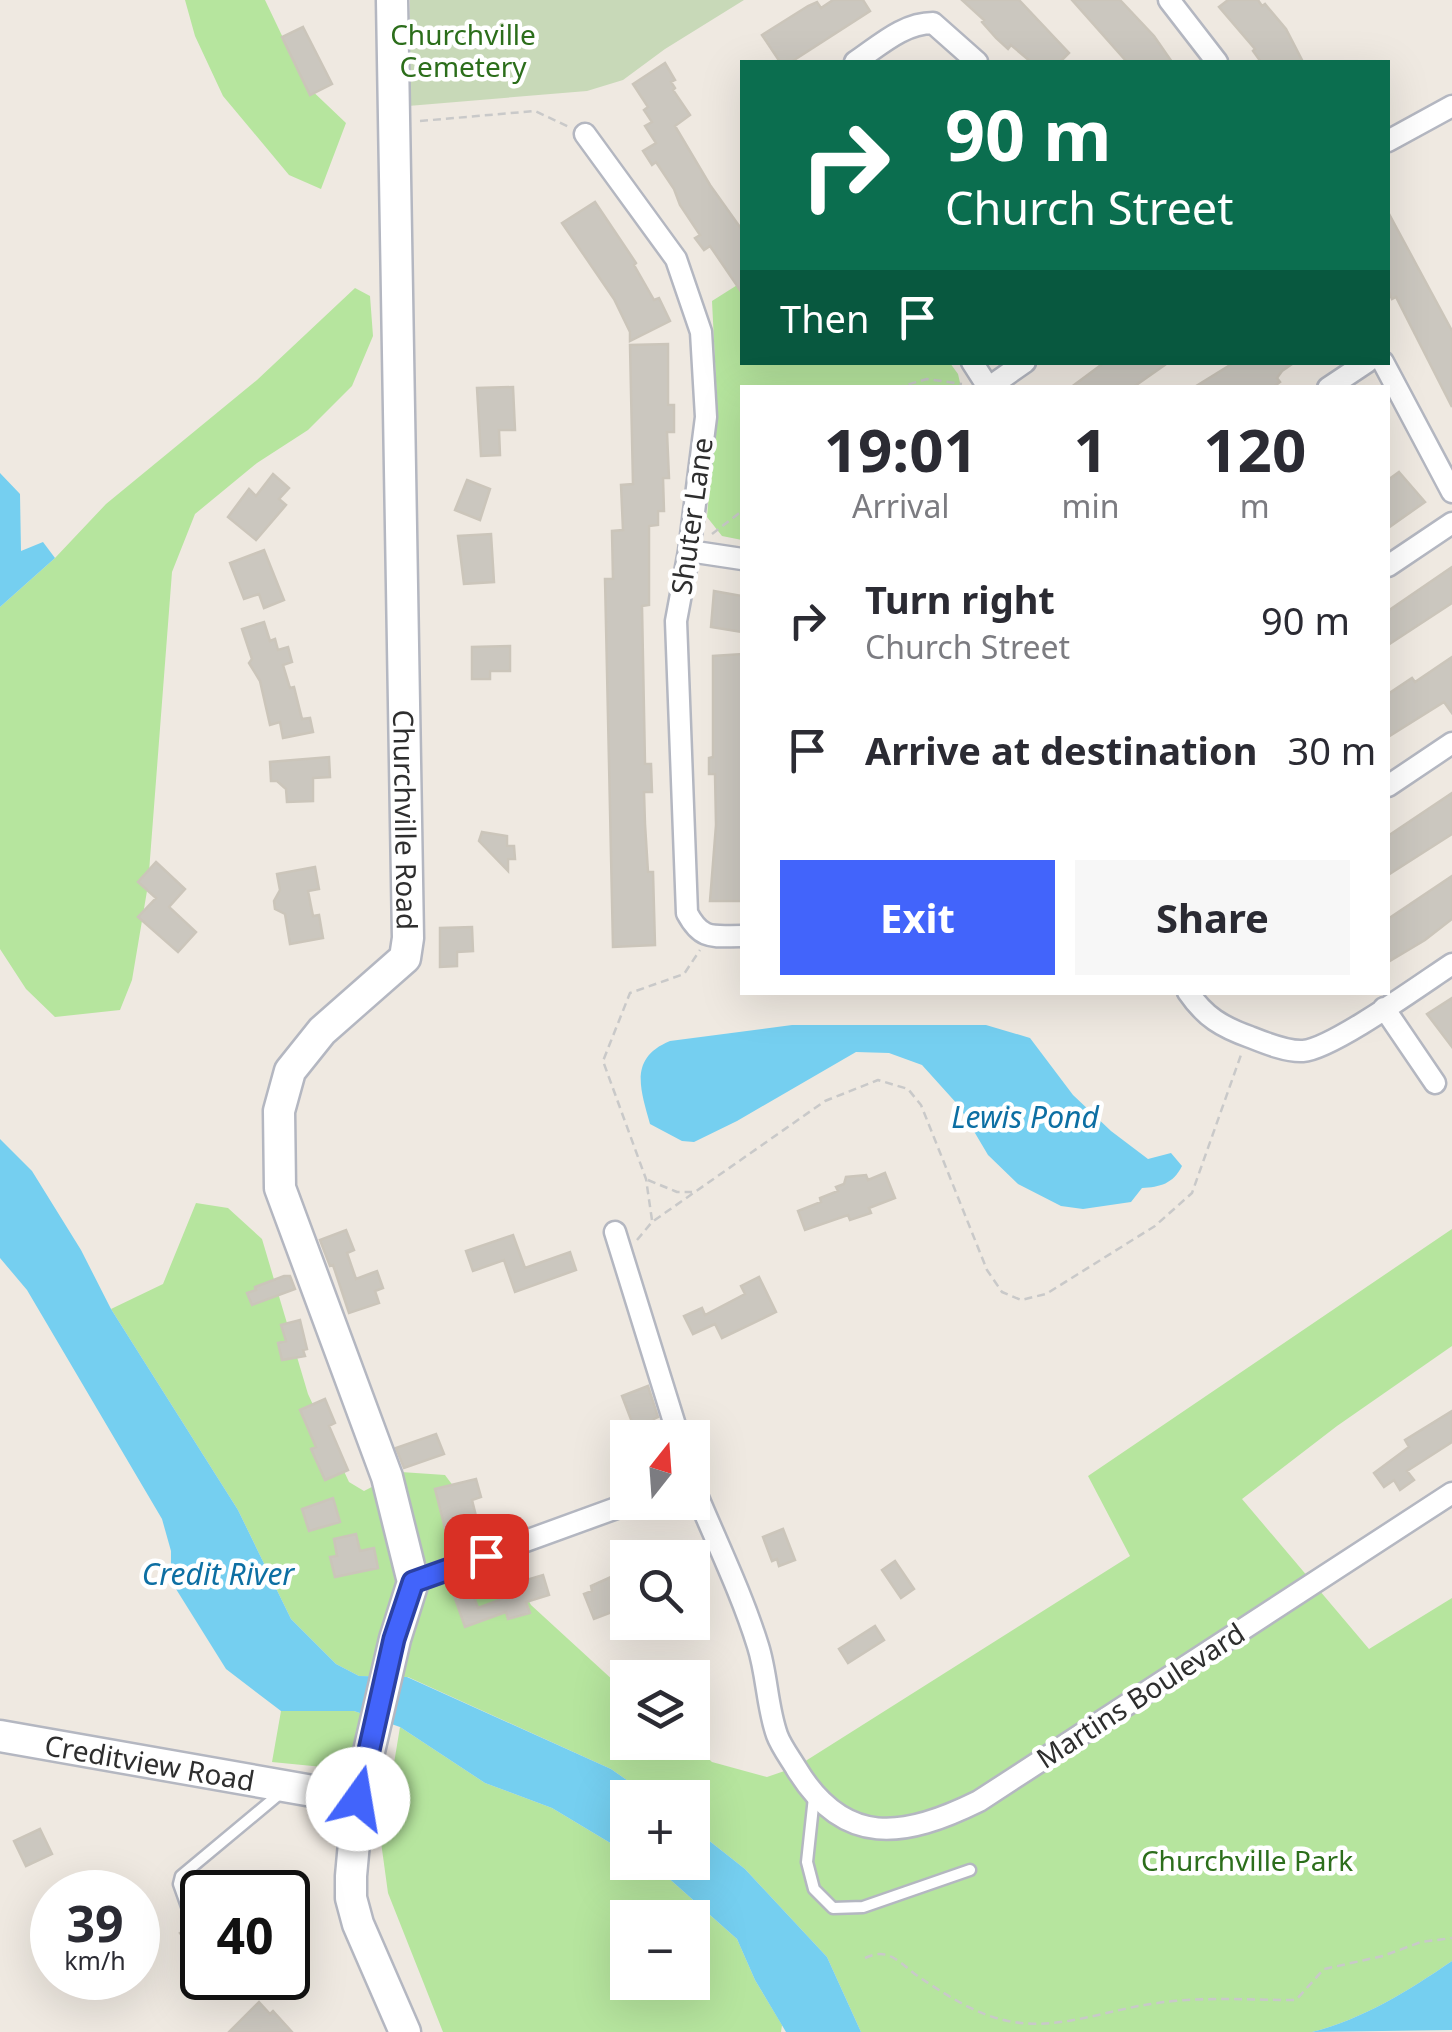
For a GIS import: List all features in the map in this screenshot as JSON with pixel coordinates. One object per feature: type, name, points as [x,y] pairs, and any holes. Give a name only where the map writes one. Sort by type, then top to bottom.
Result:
[{"type":"street","name":"Churchville Road","points":[[392,0],[408,938],[404,958],[322,1031],[290,1071],[279,1111],[280,1188],[387,1476],[413,1582]]},
{"type":"street","points":[[1169,0],[1215,60]]},
{"type":"street","points":[[857,60],[917,23],[933,23],[975,60]]},
{"type":"street","points":[[1390,140],[1452,106]]},
{"type":"street","name":"Shuter Lane","points":[[585,134],[676,259],[701,332],[706,417],[676,622],[687,913],[703,933]]},
{"type":"street","points":[[991,385],[1021,365]]},
{"type":"street","points":[[1332,385],[1362,365]]},
{"type":"street","points":[[1385,365],[1452,492]]},
{"type":"street","points":[[1390,565],[1452,523]]},
{"type":"street","points":[[689,551],[740,560]]},
{"type":"street","points":[[1390,785],[1452,743]]},
{"type":"street","points":[[703,933],[740,936]]},
{"type":"street","points":[[1190,995],[1205,1016],[1247,1036],[1303,1051],[1334,1040],[1452,964]]},
{"type":"street","points":[[1384,1008],[1435,1083]]},
{"type":"street","points":[[615,1232],[673,1420]]},
{"type":"street","name":"Martins Boulevard","points":[[814,1798],[837,1814],[873,1828],[894,1829],[939,1821],[979,1801],[1452,1493]]},
{"type":"street","points":[[406,2032],[358,1924],[351,1898],[358,1799],[394,1639],[413,1582],[610,1511]]},
{"type":"street","points":[[707,1520],[759,1647],[777,1737],[814,1798]]},
{"type":"street","name":"Creditview Road","points":[[0,1736],[358,1799]]},
{"type":"lane","points":[[189,1870],[287,1786]]},
{"type":"lane","points":[[814,1798],[807,1862],[814,1888],[833,1908],[863,1908],[970,1870]]},
{"type":"path","points":[[394,124],[535,112],[585,134]]},
{"type":"path","points":[[907,385],[928,379],[973,385]]},
{"type":"path","points":[[689,551],[740,512]]},
{"type":"path","points":[[652,1222],[646,1179],[603,1060],[630,993],[684,974],[703,933]]},
{"type":"path","points":[[624,1256],[652,1222],[825,1101],[878,1080],[908,1089],[921,1106],[987,1270],[1002,1292],[1021,1300],[1046,1294],[1156,1226],[1192,1192],[1233,1085],[1247,1036]]},
{"type":"path","points":[[646,1179],[677,1192],[696,1192]]},
{"type":"path","points":[[865,1958],[880,1954],[897,1960],[942,1992],[1004,2021],[1023,2023],[1086,2020],[1149,2004],[1223,1996],[1296,2000],[1324,1969],[1382,1956],[1421,1942],[1452,1938]]},
{"type":"green space","points":[[185,0],[265,0],[305,84],[346,123],[321,189],[289,175],[223,96],[195,36]]},
{"type":"green space","name":"Churchville Cemetery","points":[[410,0],[744,0],[623,80],[587,91],[408,106]]},
{"type":"green space","points":[[740,283],[740,365],[951,365],[961,385],[740,385],[740,540],[722,536],[707,517],[717,401],[712,301]]},
{"type":"green space","points":[[355,288],[370,296],[373,336],[352,386],[308,430],[257,463],[195,514],[172,572],[148,885],[132,980],[120,1010],[55,1017],[26,989],[0,949],[0,607],[55,558],[106,504],[257,380]]},
{"type":"green space","name":"Churchville Park","points":[[196,1203],[228,1208],[262,1239],[308,1394],[349,1482],[364,1491],[401,1472],[445,1475],[503,1553],[531,1605],[610,1677],[610,1760],[710,1760],[767,1777],[796,1767],[1130,1556],[1088,1476],[1452,1229],[1452,1346],[1337,1426],[1242,1499],[1369,1649],[1452,1598],[1452,1961],[1385,2003],[1312,2032],[861,2032],[827,1957],[745,1869],[710,1841],[710,1780],[627,1780],[611,1769],[408,1677],[359,1676],[336,1664],[291,1619],[238,1510],[111,1309],[163,1284]]},
{"type":"green space","points":[[281,1711],[354,1711],[372,1717],[353,1770],[272,1762]]},
{"type":"green space","points":[[400,1727],[485,1783],[552,1808],[610,1843],[610,1880],[671,1880],[693,1900],[610,1900],[610,2000],[710,2000],[710,1915],[737,1939],[755,1980],[782,2025],[781,2032],[443,2032],[388,1893],[381,1842]]},
{"type":"water","points":[[0,473],[20,494],[21,551],[43,542],[55,558],[0,607]]},
{"type":"water","name":"Lewis Pond","points":[[792,1025],[986,1025],[1030,1038],[1073,1095],[1111,1131],[1148,1159],[1171,1153],[1182,1166],[1165,1183],[1142,1188],[1131,1202],[1083,1209],[1061,1206],[1018,1184],[988,1155],[959,1106],[922,1065],[889,1053],[856,1052],[694,1142],[682,1141],[650,1124],[641,1075],[648,1056],[657,1048],[670,1041]]},
{"type":"water","name":"Credit River","points":[[0,1139],[32,1171],[81,1250],[111,1309],[238,1510],[291,1619],[336,1664],[359,1676],[407,1677],[611,1769],[627,1780],[610,1780],[610,1843],[552,1808],[485,1783],[400,1727],[354,1711],[281,1711],[226,1669],[171,1581],[171,1551],[162,1519],[27,1290],[0,1258]]},
{"type":"water","points":[[710,1841],[745,1869],[827,1957],[861,2032],[786,2032],[755,1980],[737,1939],[710,1915],[710,1900],[693,1900],[671,1880],[710,1880]]},
{"type":"water","points":[[1452,1961],[1452,2030],[1312,2032],[1385,2003]]},
{"type":"building","points":[[833,0],[863,0],[870,11],[794,60],[779,60],[762,35],[808,6],[817,2],[821,8]]},
{"type":"building","points":[[962,0],[1019,0],[1069,53],[1062,60],[1029,60],[1011,45],[1008,49]]},
{"type":"building","points":[[1072,0],[1120,0],[1171,60],[1125,60]]},
{"type":"building","points":[[1228,0],[1258,0],[1262,6],[1265,4],[1286,29],[1302,60],[1260,60],[1255,49],[1219,7]]},
{"type":"building","points":[[303,27],[332,84],[310,95],[282,37]]},
{"type":"building","points":[[665,63],[675,80],[671,82],[673,90],[690,115],[675,126],[740,227],[740,290],[710,246],[704,250],[695,238],[700,235],[674,189],[656,162],[652,165],[643,151],[656,143],[645,126],[652,122],[644,110],[648,107],[633,84]]},
{"type":"building","points":[[595,202],[670,321],[630,341],[630,332],[614,299],[562,223]]},
{"type":"building","points":[[1390,216],[1452,331],[1452,407],[1396,297],[1392,299]]},
{"type":"building","points":[[668,344],[668,405],[674,405],[674,432],[667,432],[669,478],[663,478],[664,511],[658,511],[658,525],[649,526],[649,605],[642,606],[645,764],[651,764],[652,792],[644,792],[645,824],[648,872],[653,872],[655,945],[613,947],[605,579],[613,579],[612,531],[623,530],[621,485],[633,484],[630,345]]},
{"type":"building","points":[[1101,365],[1165,365],[1136,385],[1074,385]]},
{"type":"building","points":[[1230,365],[1291,365],[1282,371],[1276,385],[1198,385]]},
{"type":"building","points":[[513,387],[515,430],[499,430],[500,455],[481,456],[477,388]]},
{"type":"building","points":[[1399,472],[1425,502],[1390,527],[1390,479]]},
{"type":"building","points":[[273,474],[289,488],[279,499],[286,505],[256,540],[228,517],[249,489],[256,496]]},
{"type":"building","points":[[467,480],[490,489],[480,520],[455,510]]},
{"type":"building","points":[[491,534],[494,582],[464,584],[458,536]]},
{"type":"building","points":[[264,550],[284,600],[264,608],[259,594],[244,599],[230,563]]},
{"type":"building","points":[[1452,567],[1452,603],[1390,644],[1390,610]]},
{"type":"building","points":[[714,591],[740,596],[740,632],[711,627]]},
{"type":"building","points":[[264,622],[270,641],[275,639],[278,650],[288,647],[292,662],[283,665],[290,688],[294,687],[302,719],[310,718],[313,732],[283,738],[280,722],[270,725],[242,629]]},
{"type":"building","points":[[510,646],[510,671],[490,671],[490,679],[472,679],[472,647]]},
{"type":"building","points":[[740,654],[740,901],[710,901],[716,825],[715,774],[709,774],[709,758],[713,757],[713,656]]},
{"type":"building","points":[[1452,657],[1452,713],[1444,702],[1390,736],[1390,693],[1412,678],[1415,682]]},
{"type":"building","points":[[329,757],[330,777],[313,778],[313,801],[287,802],[286,789],[271,781],[270,762]]},
{"type":"building","points":[[1452,793],[1452,834],[1390,874],[1390,835]]},
{"type":"building","points":[[482,832],[507,836],[507,846],[514,846],[515,859],[508,859],[508,871],[479,841]]},
{"type":"building","points":[[156,862],[185,889],[169,907],[196,932],[178,952],[138,917],[156,898],[138,882]]},
{"type":"building","points":[[315,867],[319,889],[308,891],[313,916],[319,915],[323,938],[290,944],[285,914],[275,909],[274,901],[280,890],[277,874]]},
{"type":"building","points":[[1452,876],[1452,919],[1390,961],[1390,918]]},
{"type":"building","points":[[472,927],[473,951],[457,952],[457,966],[440,967],[440,928]]},
{"type":"building","points":[[1452,998],[1452,1047],[1427,1014]]},
{"type":"building","points":[[885,1173],[895,1198],[869,1208],[871,1213],[850,1220],[848,1215],[805,1230],[798,1211],[838,1191],[836,1187],[844,1184],[846,1177],[866,1175],[868,1180]]},
{"type":"building","points":[[346,1230],[354,1250],[347,1253],[356,1279],[377,1271],[383,1288],[375,1291],[379,1303],[349,1313],[320,1240]]},
{"type":"building","points":[[513,1235],[525,1268],[570,1252],[576,1270],[515,1292],[504,1260],[473,1271],[466,1251]]},
{"type":"building","points":[[290,1276],[295,1289],[252,1305],[247,1293]]},
{"type":"building","points":[[759,1277],[776,1312],[722,1338],[715,1324],[693,1334],[684,1316],[702,1308],[705,1315],[745,1294],[741,1286]]},
{"type":"building","points":[[300,1320],[305,1356],[282,1360],[278,1343],[286,1341],[281,1325]]},
{"type":"building","points":[[648,1386],[658,1417],[631,1420],[622,1396]]},
{"type":"building","points":[[325,1399],[335,1423],[329,1426],[348,1470],[325,1480],[300,1410]]},
{"type":"building","points":[[1452,1411],[1452,1442],[1407,1471],[1414,1480],[1400,1490],[1394,1480],[1384,1487],[1374,1473],[1409,1447],[1405,1440]]},
{"type":"building","points":[[436,1434],[444,1454],[404,1468],[396,1448]]},
{"type":"building","points":[[476,1479],[481,1497],[472,1500],[480,1532],[448,1540],[435,1489]]},
{"type":"building","points":[[333,1498],[340,1522],[309,1531],[302,1509]]},
{"type":"building","points":[[783,1529],[795,1560],[779,1566],[777,1559],[772,1561],[763,1537]]},
{"type":"building","points":[[356,1534],[360,1551],[374,1548],[378,1568],[335,1577],[330,1557],[337,1556],[334,1539]]},
{"type":"building","points":[[895,1561],[914,1589],[901,1598],[882,1570]]},
{"type":"building","points":[[517,1571],[520,1582],[543,1575],[549,1595],[526,1602],[530,1613],[508,1619],[506,1612],[465,1627],[452,1590],[469,1583],[478,1608],[502,1599],[499,1576]]},
{"type":"building","points":[[610,1577],[610,1613],[594,1619],[584,1594],[592,1591],[591,1586]]},
{"type":"building","points":[[875,1626],[884,1640],[848,1663],[839,1649]]},
{"type":"building","points":[[40,1829],[52,1854],[26,1866],[14,1841]]},
{"type":"building","points":[[259,2002],[270,2014],[273,2011],[292,2032],[229,2032]]},
{"type":"route","points":[[358,1799],[394,1639],[413,1582],[486,1556]]}]
